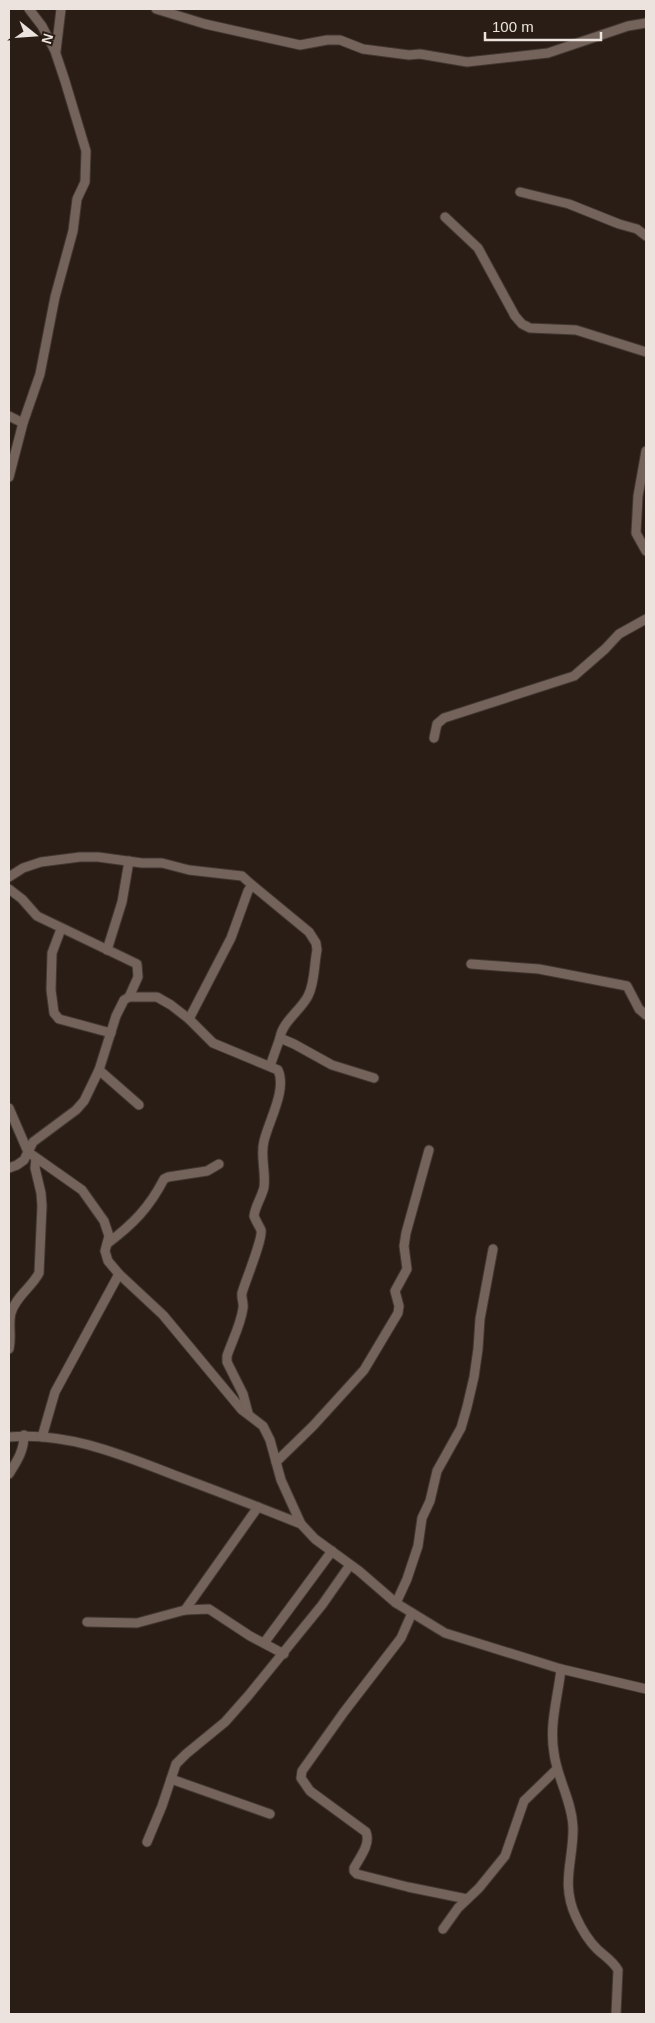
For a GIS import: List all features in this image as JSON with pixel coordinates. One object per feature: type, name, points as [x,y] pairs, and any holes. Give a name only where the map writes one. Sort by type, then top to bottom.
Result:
[{"type":"street","points":[[9,477],[23,423],[40,374],[55,298],[73,232],[77,198],[84,182],[86,151],[56,51],[42,26],[29,9]]},
{"type":"street","points":[[56,51],[61,9]]},
{"type":"street","points":[[156,9],[205,24],[300,45],[327,40],[340,40],[363,49],[408,55],[420,54],[467,62],[548,53],[628,26],[646,23]]},
{"type":"street","points":[[520,192],[569,204],[619,224],[637,229],[646,236]]},
{"type":"street","points":[[445,217],[478,248],[515,316],[522,324],[537,328],[576,330],[646,352]]},
{"type":"street","points":[[9,416],[23,423]]},
{"type":"street","points":[[646,450],[638,496],[636,533],[646,551]]},
{"type":"street","points":[[434,738],[436,724],[444,718],[574,676],[619,634],[646,619]]},
{"type":"street","points":[[9,876],[23,868],[41,862],[80,857],[162,863],[189,870],[242,876],[309,932],[316,943],[317,950],[310,994],[301,1008],[285,1026],[270,1066]]},
{"type":"street","points":[[107,950],[122,902],[129,861]]},
{"type":"street","points":[[189,1019],[231,938],[248,891],[252,885]]},
{"type":"street","points":[[9,889],[22,899],[37,916],[137,964],[139,969],[138,977],[129,997]]},
{"type":"street","points":[[61,929],[52,953],[51,990],[54,1013],[59,1019],[111,1033]]},
{"type":"street","points":[[471,964],[539,970],[627,986],[639,1009],[646,1017]]},
{"type":"street","points":[[9,1168],[20,1163],[33,1142],[76,1110],[84,1101],[99,1070],[116,1016],[124,1000],[129,997],[157,998],[171,1005],[189,1019],[213,1043],[278,1070],[280,1088],[261,1154],[264,1188],[254,1216],[260,1230],[260,1236],[252,1259],[251,1271],[242,1295],[244,1306],[242,1315],[227,1356],[227,1362],[243,1394],[248,1413]]},
{"type":"street","points":[[280,1038],[332,1065],[374,1078]]},
{"type":"street","points":[[99,1070],[139,1105]]},
{"type":"street","points":[[9,1108],[28,1152],[82,1190],[104,1220],[109,1236],[106,1256],[119,1274],[163,1315],[215,1375],[242,1410],[263,1426],[270,1440],[282,1480],[300,1524],[314,1539],[360,1571],[396,1603],[445,1633],[561,1670],[646,1689]]},
{"type":"street","points":[[276,1462],[313,1426],[364,1370],[394,1323],[399,1306],[395,1292],[407,1269],[404,1246],[406,1233],[429,1150]]},
{"type":"street","points":[[9,1349],[11,1312],[21,1295],[39,1273],[42,1206],[35,1168],[36,1158]]},
{"type":"street","points":[[108,1243],[128,1228],[147,1209],[164,1179],[207,1171],[219,1164]]},
{"type":"street","points":[[396,1603],[418,1546],[422,1518],[430,1501],[437,1471],[461,1428],[467,1407],[474,1377],[480,1318],[493,1249]]},
{"type":"street","points":[[42,1437],[55,1392],[119,1274]]},
{"type":"street","points":[[9,1437],[24,1435],[42,1437],[111,1450],[300,1524]]},
{"type":"street","points":[[9,1474],[24,1447],[24,1435]]},
{"type":"street","points":[[185,1610],[258,1507]]},
{"type":"street","points":[[264,1643],[332,1551]]},
{"type":"street","points":[[147,1842],[162,1806],[176,1764],[225,1722],[284,1654],[322,1606],[350,1565]]},
{"type":"street","points":[[87,1622],[137,1623],[185,1610],[209,1609],[284,1654]]},
{"type":"street","points":[[412,1613],[401,1638],[344,1712],[302,1771],[301,1778],[310,1791],[366,1832],[367,1843],[354,1868],[357,1874],[467,1899]]},
{"type":"street","points":[[561,1670],[553,1715],[553,1752],[572,1816],[573,1827],[568,1868],[570,1901],[576,1917],[587,1936],[618,1970],[616,2014]]},
{"type":"street","points":[[443,1929],[458,1908],[479,1888],[505,1856],[524,1801],[558,1769]]},
{"type":"street","points":[[171,1779],[270,1814]]}]
